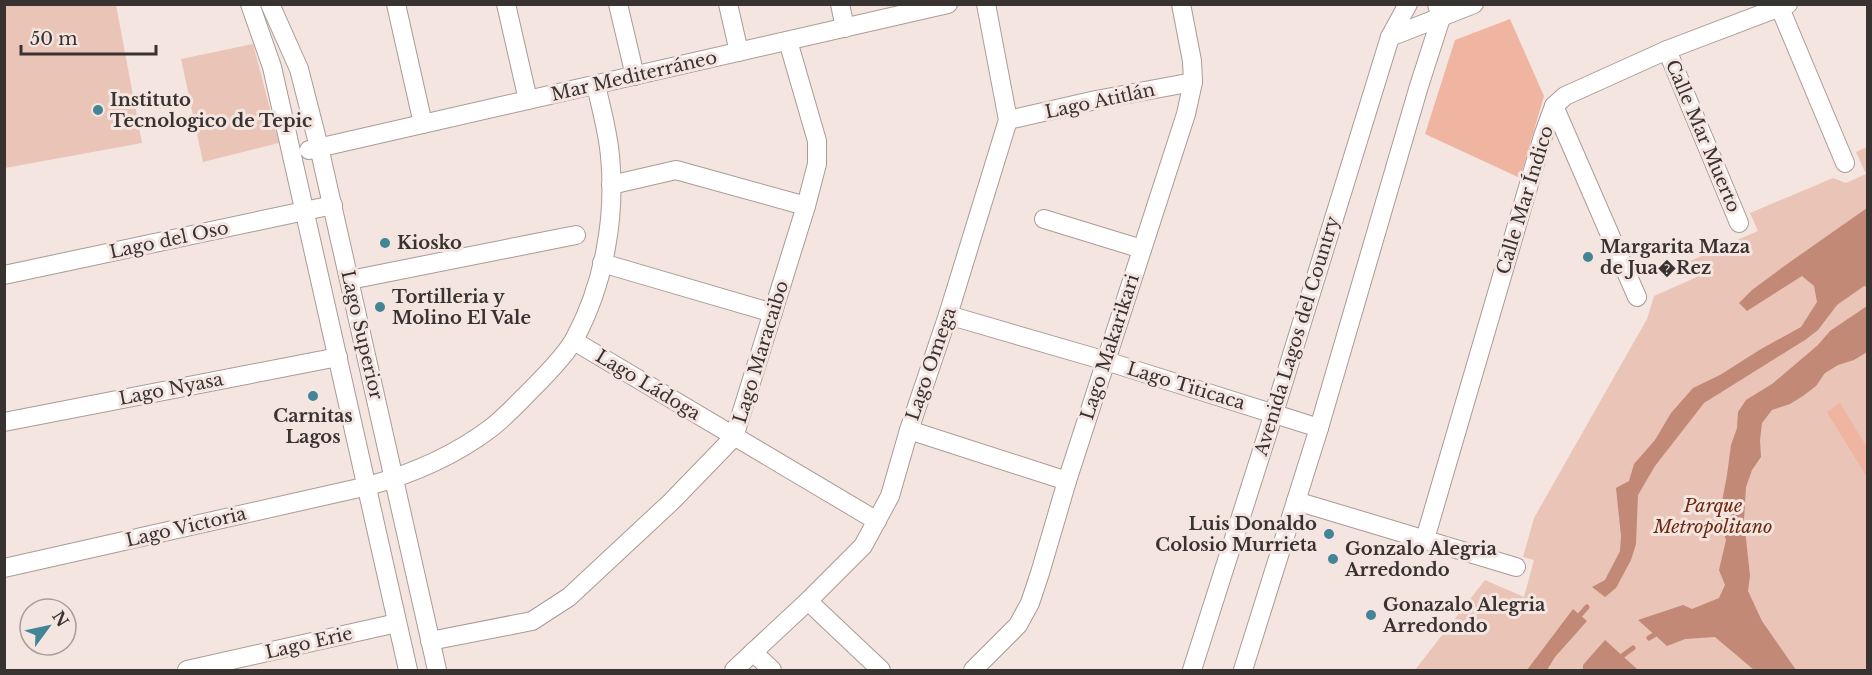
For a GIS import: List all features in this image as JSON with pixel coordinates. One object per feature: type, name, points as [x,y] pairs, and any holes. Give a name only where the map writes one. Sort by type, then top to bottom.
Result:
[{"type":"street","name":"Lago Superior","points":[[250,4],[272,67],[408,670]]},
{"type":"street","name":"Lago Superior","points":[[270,4],[299,69],[319,147],[437,670]]},
{"type":"street","points":[[396,4],[423,124]]},
{"type":"street","points":[[506,4],[528,100]]},
{"type":"street","points":[[618,4],[635,76]]},
{"type":"street","points":[[728,4],[739,52]]},
{"type":"street","points":[[840,4],[845,28]]},
{"type":"street","name":"Mar Mediterráneo","points":[[292,154],[948,4]]},
{"type":"street","name":"Lago Omega","points":[[734,670],[863,546],[890,496],[1008,120],[986,4]]},
{"type":"street","name":"Lago Makarikari","points":[[973,670],[1018,625],[1030,603],[1067,481],[1186,114],[1193,82],[1192,61],[1181,4]]},
{"type":"street","name":"Avenida Lagos del Country","points":[[1192,670],[1390,37],[1408,4]]},
{"type":"street","points":[[1390,37],[1439,11],[1474,4]]},
{"type":"street","points":[[1784,6],[1845,163]]},
{"type":"street","name":"Calle Mar Índico","points":[[1425,539],[1543,136],[1554,106],[1565,96],[1667,50],[1784,6]]},
{"type":"street","points":[[1243,670],[1319,428],[1439,11]]},
{"type":"street","name":"Lago Maracaibo","points":[[430,641],[532,621],[569,597],[671,502],[734,437],[817,164],[818,141],[788,41]]},
{"type":"street","name":"Calle Mar Muerto","points":[[1667,50],[1739,223]]},
{"type":"street","name":"Lago Atitlán","points":[[1008,120],[1096,100],[1193,82]]},
{"type":"street","name":"Lago Victoria","points":[[4,568],[394,479],[425,467],[459,449],[492,427],[542,380],[574,340],[589,308],[605,254],[611,185],[610,155],[596,84]]},
{"type":"street","points":[[1554,106],[1637,297]]},
{"type":"street","points":[[611,185],[676,170],[806,206]]},
{"type":"street","name":"Lago del Oso","points":[[4,275],[333,205]]},
{"type":"street","points":[[1044,219],[1142,249]]},
{"type":"street","points":[[350,280],[576,235]]},
{"type":"street","points":[[602,263],[773,313]]},
{"type":"street","name":"Lago Titicaca","points":[[948,315],[1106,361],[1319,428]]},
{"type":"street","name":"Lago Ládoga","points":[[574,340],[877,521]]},
{"type":"street","name":"Lago Nyasa","points":[[4,422],[339,357]]},
{"type":"street","points":[[909,430],[1067,481]]},
{"type":"street","points":[[1296,501],[1516,567]]},
{"type":"street","points":[[808,601],[880,670]]},
{"type":"street","name":"Lago Erie","points":[[187,670],[397,623]]},
{"type":"street","points":[[753,652],[772,670]]},
{"type":"green space","points":[[5,4],[116,5],[142,143],[5,168]]},
{"type":"green space","points":[[253,44],[279,143],[203,162],[181,59]]},
{"type":"green space","name":"Parque Metropolitano","points":[[1867,147],[1867,670],[1415,670],[1485,580],[1524,597],[1534,560],[1523,557],[1534,518],[1647,319],[1654,296],[1697,277],[1690,261],[1758,231],[1750,213],[1833,178],[1846,183],[1866,174],[1856,152]]},
{"type":"shaded area","points":[[1867,208],[1867,287],[1864,286],[1837,305],[1818,330],[1805,340],[1704,403],[1655,466],[1638,495],[1636,544],[1631,560],[1616,588],[1605,597],[1592,587],[1605,580],[1620,551],[1621,536],[1616,488],[1629,481],[1634,464],[1655,440],[1671,413],[1693,388],[1720,375],[1801,327],[1817,302],[1814,286],[1802,276],[1747,311],[1739,303],[1752,290]]},
{"type":"shaded area","points":[[1867,306],[1867,352],[1825,373],[1816,386],[1790,404],[1772,410],[1762,423],[1761,457],[1752,470],[1746,487],[1744,520],[1750,576],[1748,591],[1762,621],[1796,670],[1754,670],[1715,637],[1685,639],[1667,646],[1638,620],[1683,605],[1692,609],[1719,598],[1725,585],[1719,570],[1726,540],[1720,522],[1721,507],[1731,445],[1737,428],[1738,412],[1746,400],[1772,384],[1818,345],[1830,331]]},
{"type":"shaded area","points":[[1573,609],[1587,621],[1555,657],[1547,670],[1527,670]]},
{"type":"shaded area","points":[[1605,640],[1637,669],[1583,670],[1583,665]]},
{"type":"building","points":[[1510,19],[1544,96],[1520,178],[1425,134],[1455,40]]},
{"type":"building","points":[[1840,403],[1868,449],[1868,479],[1827,412]]},
{"type":"waterway","points":[[1580,615],[1587,607]]},
{"type":"waterway","points":[[1649,638],[1654,635]]},
{"type":"waterway","points":[[1622,656],[1633,648]]},
{"type":"place","name":"Instituto Tecnologico de Tepic","points":[[98,110]]},
{"type":"place","name":"Kiosko","points":[[385,243]]},
{"type":"place","name":"Margarita Maza de Jua�Rez","points":[[1588,257]]},
{"type":"place","name":"Tortilleria y Molino El Vale","points":[[380,307]]},
{"type":"place","name":"Carnitas Lagos","points":[[313,396]]},
{"type":"place","name":"Luis Donaldo Colosio Murrieta","points":[[1329,534]]},
{"type":"place","name":"Gonzalo Alegria Arredondo","points":[[1333,559]]},
{"type":"place","name":"Gonazalo Alegria Arredondo","points":[[1371,615]]}]
